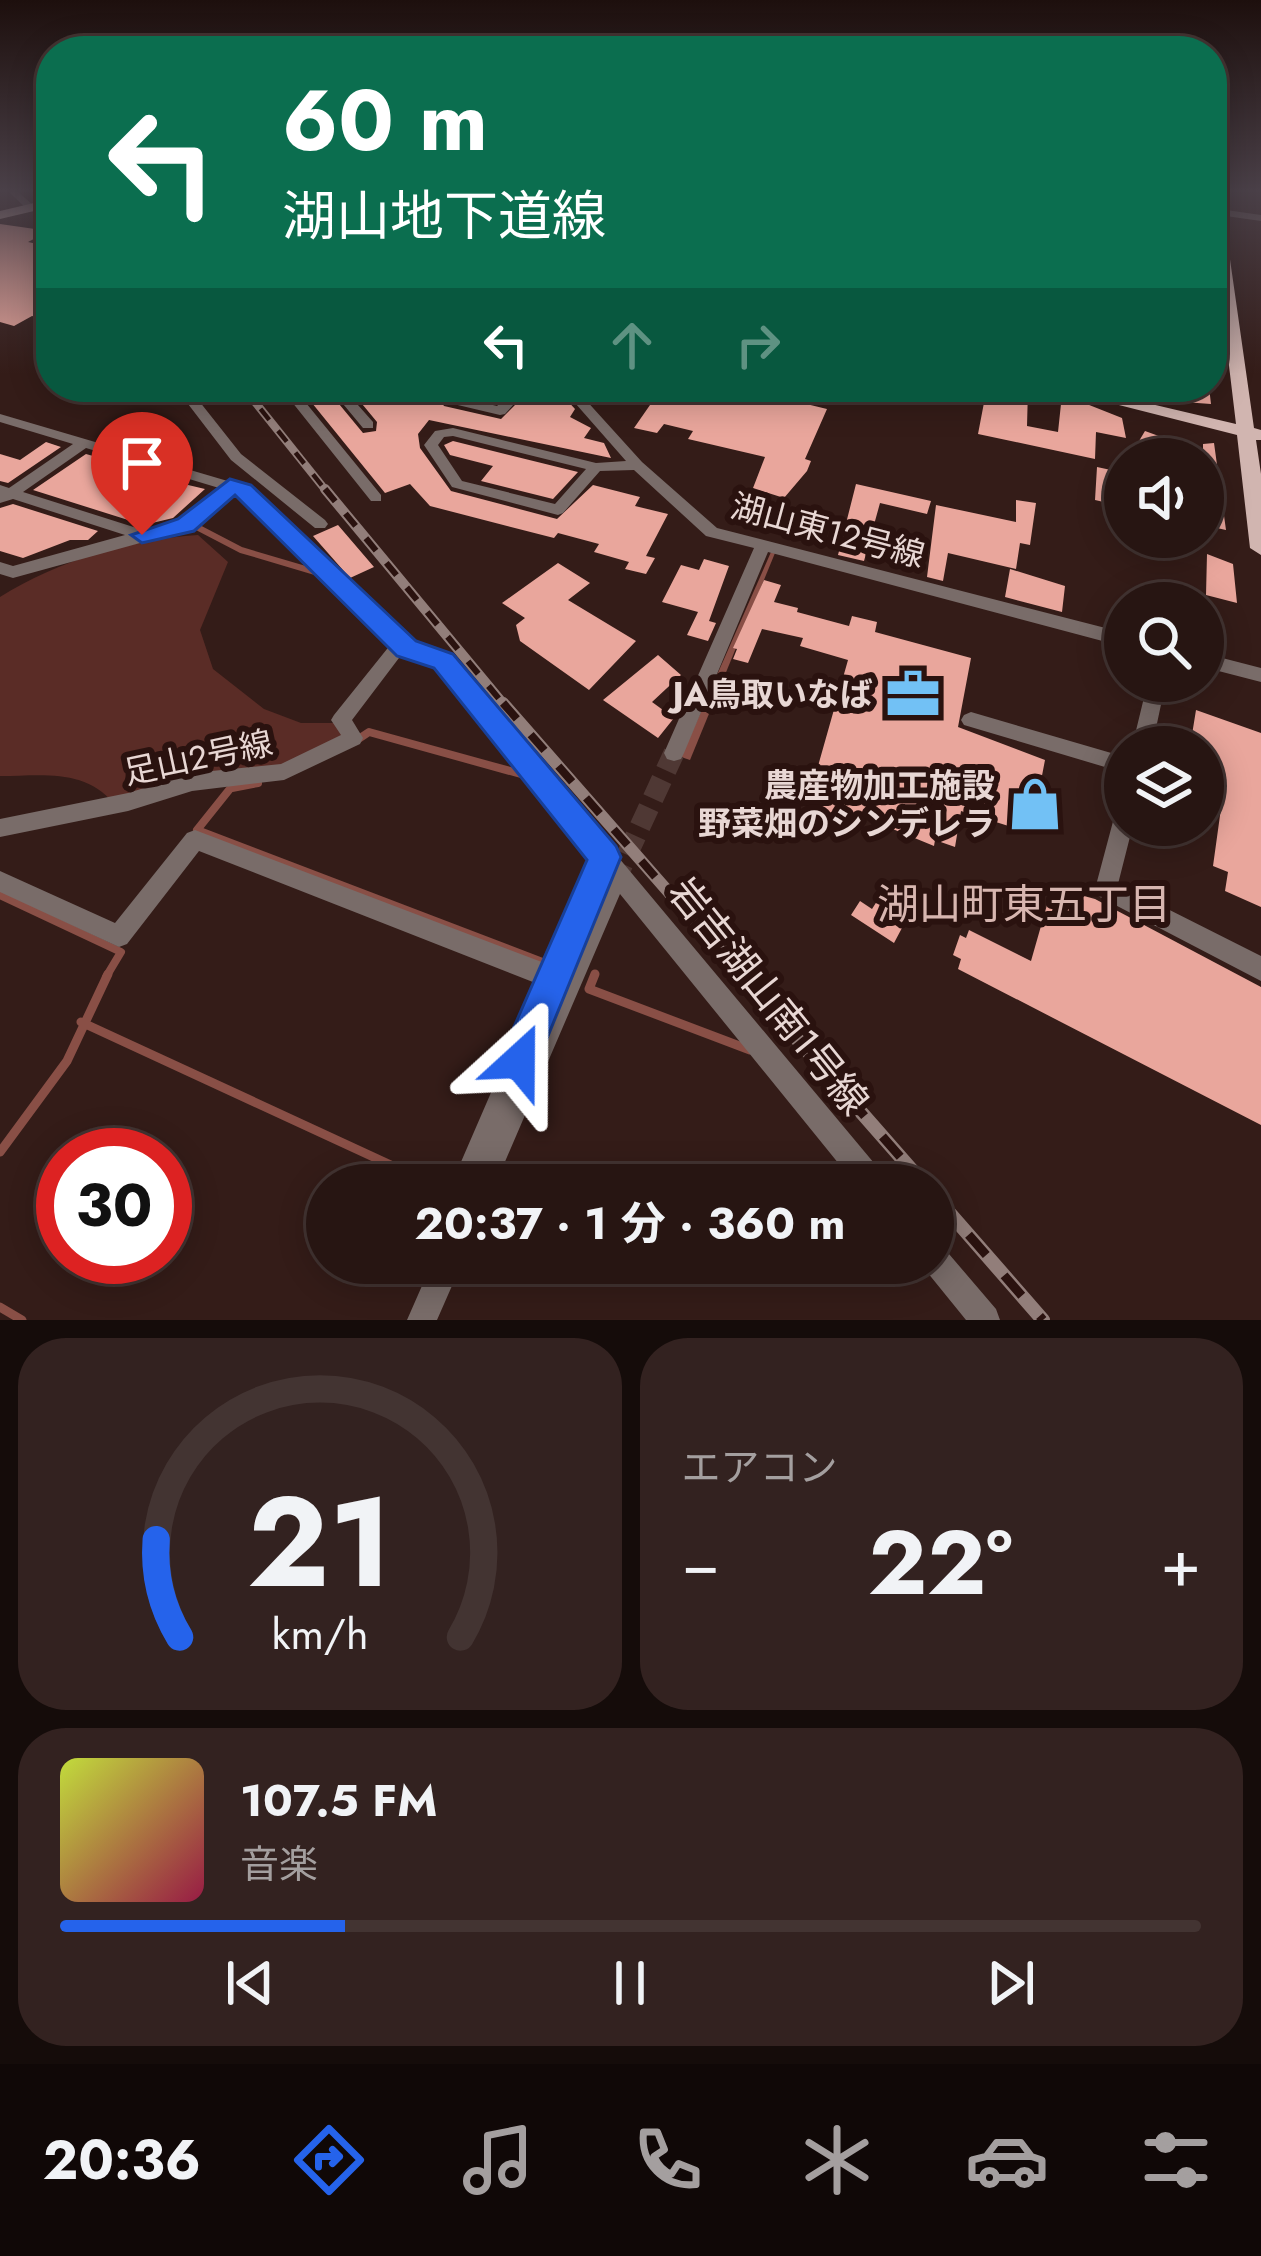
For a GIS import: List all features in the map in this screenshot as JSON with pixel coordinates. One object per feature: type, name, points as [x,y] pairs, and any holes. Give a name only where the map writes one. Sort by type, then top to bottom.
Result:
[{"type":"main road","points":[[1227,280],[1254,434],[1261,548]]},
{"type":"main road","points":[[1120,402],[1254,434]]},
{"type":"street","points":[[194,402],[236,457],[320,524]]},
{"type":"street","points":[[298,402],[376,498]]},
{"type":"street","points":[[348,402],[368,425]]},
{"type":"street","points":[[462,402],[500,412],[509,402]]},
{"type":"street","name":"湖山東12号線","points":[[580,402],[638,466],[712,532],[1104,635]]},
{"type":"street","points":[[0,418],[230,486]]},
{"type":"street","points":[[596,467],[558,509],[458,484],[431,445],[440,434],[453,432],[596,467],[638,466]]},
{"type":"street","points":[[4,495],[83,444]]},
{"type":"street","points":[[0,568],[14,572],[186,525],[230,486]]},
{"type":"street","name":"岩吉湖山南1号線","points":[[230,486],[243,490],[400,643],[444,661],[857,1164]]},
{"type":"street","points":[[4,495],[142,535]]},
{"type":"street","points":[[674,753],[763,546]]},
{"type":"street","name":"足山2号線","points":[[0,828],[128,802],[192,782],[284,772],[310,762],[353,738],[341,720],[400,643]]},
{"type":"street","points":[[1224,665],[1261,675]]},
{"type":"street","points":[[971,720],[1104,759]]},
{"type":"street","points":[[0,881],[119,936],[195,840],[555,979]]},
{"type":"street","points":[[1117,846],[1106,889],[1261,969]]},
{"type":"street","points":[[473,1164],[604,857]]},
{"type":"street","points":[[490,1164],[614,883]]},
{"type":"street","points":[[954,1282],[985,1320]]},
{"type":"street","points":[[422,1320],[437,1284]]},
{"type":"shaded area","points":[[198,535],[228,562],[200,630],[213,669],[264,709],[301,723],[337,723],[350,734],[308,761],[114,804],[76,779],[0,776],[0,597],[46,572],[95,554]]},
{"type":"shaded area","points":[[771,552],[775,553],[690,760],[681,757]]},
{"type":"building","points":[[0,251],[36,251],[36,317],[14,326],[0,322]]},
{"type":"building","points":[[311,402],[337,402],[363,433],[376,431],[377,422],[360,402],[441,402],[501,419],[518,402],[569,402],[575,409],[570,417],[591,428],[584,438],[604,443],[611,458],[429,420],[418,434],[420,448],[451,491],[557,519],[593,485],[640,497],[635,506],[668,514],[646,556],[655,558],[646,574],[625,569],[629,562],[594,552],[599,544],[558,533],[554,538],[430,506],[410,484],[385,493]]},
{"type":"building","points":[[798,402],[827,409],[805,459],[811,461],[807,471],[784,498],[753,488],[765,457],[688,439],[693,431],[664,424],[657,433],[634,428],[650,405],[639,403]]},
{"type":"building","points":[[984,402],[1028,402],[1027,426],[1058,432],[1061,404],[1069,402],[1082,402],[1122,418],[1126,438],[1096,432],[1095,459],[978,434]]},
{"type":"building","points":[[453,441],[578,472],[553,499],[481,481],[493,466],[450,455],[444,445]]},
{"type":"building","points":[[46,442],[61,447],[8,483],[0,481],[0,454],[20,460]]},
{"type":"building","points":[[86,454],[205,489],[173,518],[144,525],[33,490]]},
{"type":"building","points":[[1097,467],[1104,468],[1104,502],[1095,500]]},
{"type":"building","points":[[856,484],[931,501],[927,514],[880,503],[864,561],[838,555]]},
{"type":"building","points":[[1016,500],[1036,503],[1030,545],[1020,543],[1016,569],[948,553],[943,581],[927,577],[936,505],[1016,522]]},
{"type":"building","points":[[13,504],[98,531],[88,540],[70,540],[23,558],[0,551],[0,508]]},
{"type":"building","points":[[338,525],[374,567],[350,578],[313,536]]},
{"type":"building","points":[[1207,558],[1233,564],[1237,603],[1224,600],[1224,582],[1206,582]]},
{"type":"building","points":[[704,559],[729,566],[709,621],[716,623],[708,641],[687,635],[698,612],[662,602],[681,565],[699,570]]},
{"type":"building","points":[[558,563],[590,583],[568,600],[636,641],[589,690],[520,641],[516,625],[525,618],[502,603]]},
{"type":"building","points":[[1010,569],[1065,586],[1062,612],[1005,597]]},
{"type":"building","points":[[764,580],[781,585],[774,602],[798,608],[797,612],[849,626],[852,616],[877,622],[875,632],[971,658],[958,727],[1045,760],[1031,833],[961,811],[955,847],[935,840],[934,846],[861,816],[859,822],[807,805],[848,660],[800,646],[803,638],[762,629],[748,663],[733,659],[737,649],[733,648]]},
{"type":"building","points":[[658,655],[681,675],[652,702],[674,718],[658,738],[603,700]]},
{"type":"building","points":[[1196,710],[1261,733],[1261,907],[1225,891],[1228,872],[1213,866],[1216,846],[1224,846],[1224,726],[1193,726]]},
{"type":"building","points":[[1051,891],[1081,906],[1084,896],[1095,899],[1261,987],[1261,1125],[958,969],[961,959],[953,955],[960,935],[966,938],[969,930],[1031,961]]},
{"type":"building","points":[[879,898],[896,909],[891,918],[903,926],[894,943],[851,915],[860,901],[872,909]]},
{"type":"waterway","points":[[193,525],[241,550],[322,574]]},
{"type":"waterway","points":[[475,686],[492,706]]},
{"type":"waterway","points":[[489,703],[586,819]]},
{"type":"waterway","points":[[357,740],[369,732],[528,776]]},
{"type":"waterway","points":[[232,788],[258,783]]},
{"type":"waterway","points":[[229,790],[197,830],[545,963],[585,877]]},
{"type":"waterway","points":[[0,895],[121,952],[106,977]]},
{"type":"waterway","points":[[85,1024],[108,974]]},
{"type":"waterway","points":[[595,974],[589,989],[750,1050]]},
{"type":"waterway","points":[[0,1152],[67,1061],[85,1024]]},
{"type":"waterway","points":[[85,1024],[389,1164]]},
{"type":"waterway","points":[[0,1307],[22,1320]]},
{"type":"tunnel","points":[[614,883],[674,753]]},
{"type":"railway","points":[[255,402],[327,492]]},
{"type":"railway","points":[[325,489],[505,706]]},
{"type":"railway","points":[[503,703],[743,977]]},
{"type":"railway","points":[[740,974],[907,1164]]},
{"type":"railway","points":[[954,1218],[1043,1320]]},
{"type":"place","name":"JA鳥取いなば","points":[[913,694]]},
{"type":"place","name":"農産物加工施設 野菜畑のシンデレラ","points":[[1035,804]]},
{"type":"district","name":"湖山町東五丁目","points":[[1024,904]]},
{"type":"route","points":[[142,535],[186,525],[230,486],[243,490],[406,649],[444,661],[604,857],[519,1061]]}]
